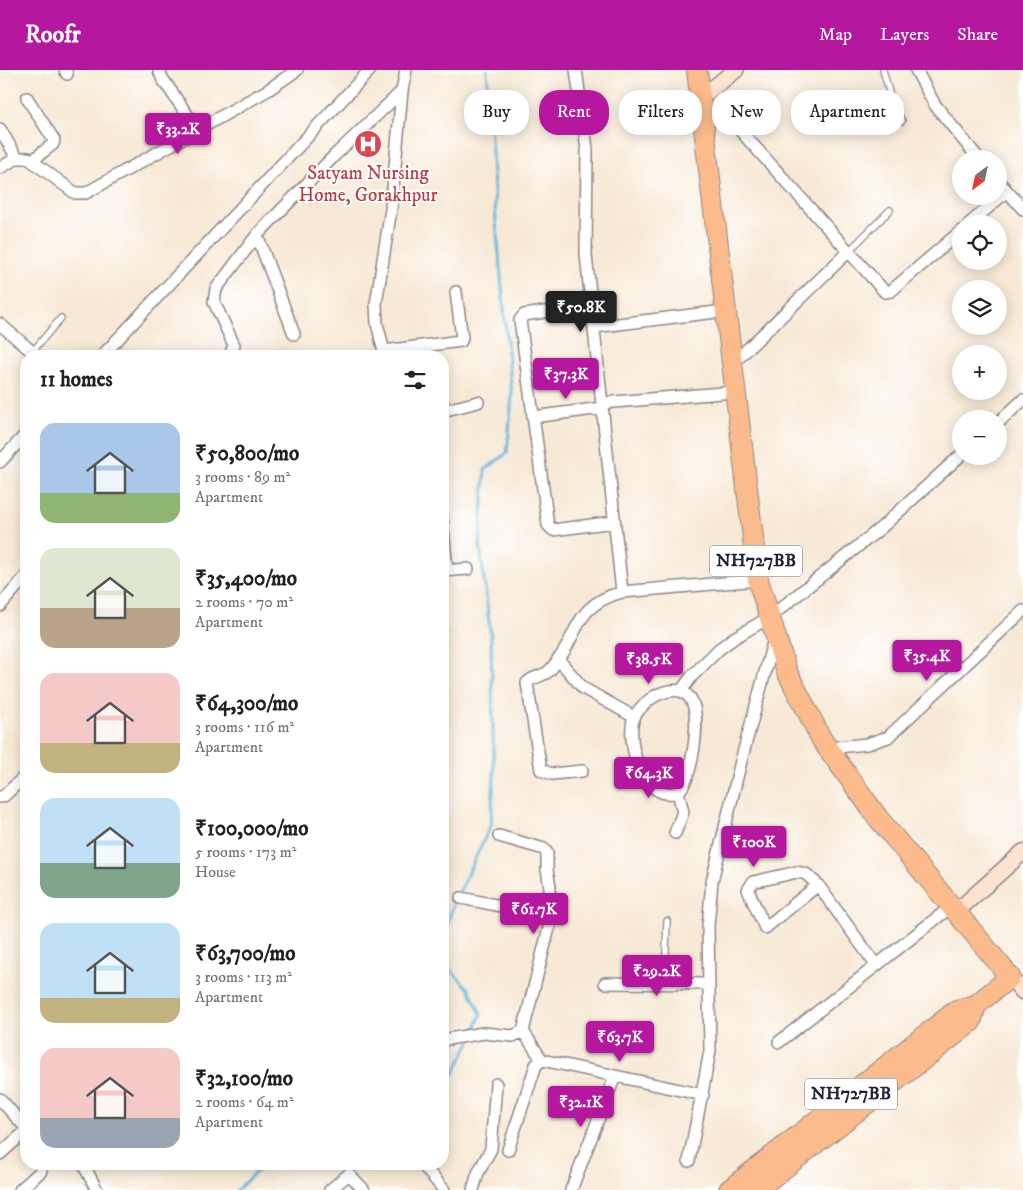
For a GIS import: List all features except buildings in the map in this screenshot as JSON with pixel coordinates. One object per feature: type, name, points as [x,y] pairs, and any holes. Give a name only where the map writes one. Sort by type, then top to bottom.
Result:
[{"type":"highway","name":"NH727BB","points":[[697,70],[699,90]]},
{"type":"highway","name":"NH727BB","points":[[702,124],[758,580],[787,672],[828,748],[878,818],[1010,977],[976,1005],[957,1010],[729,1190]]},
{"type":"highway","name":"NH727BB","points":[[756,1190],[971,1022],[976,1005]]},
{"type":"street","points":[[159,70],[162,78],[197,129]]},
{"type":"street","points":[[0,168],[17,158],[22,157],[33,160],[80,195],[268,90],[297,70]]},
{"type":"street","points":[[108,350],[370,70]]},
{"type":"street","points":[[383,350],[377,322],[376,304],[391,209],[402,91],[406,70]]},
{"type":"street","points":[[576,70],[587,149],[586,255],[622,592]]},
{"type":"street","points":[[702,105],[736,70]]},
{"type":"street","points":[[916,70],[935,104],[972,150]]},
{"type":"street","points":[[232,350],[234,345],[213,296],[216,289],[257,235],[335,155],[402,91]]},
{"type":"street","points":[[27,98],[54,140],[53,144],[33,160]]},
{"type":"street","points":[[702,108],[738,128],[885,292],[888,293],[952,239]]},
{"type":"street","points":[[0,129],[17,158]]},
{"type":"street","points":[[1008,193],[1023,210]]},
{"type":"street","points":[[980,215],[992,205]]},
{"type":"street","points":[[257,235],[294,334]]},
{"type":"street","points":[[731,365],[848,252]]},
{"type":"street","points":[[408,350],[461,341],[456,292]]},
{"type":"street","points":[[592,305],[521,316],[549,528],[553,530],[614,522]]},
{"type":"street","points":[[594,327],[724,311]]},
{"type":"street","points":[[0,324],[29,350]]},
{"type":"street","points":[[534,417],[602,406],[734,392]]},
{"type":"street","points":[[1007,415],[1023,400]]},
{"type":"street","points":[[449,409],[478,402]]},
{"type":"street","points":[[0,462],[20,440]]},
{"type":"street","points":[[681,691],[692,676],[718,649],[773,626],[952,464]]},
{"type":"street","points":[[449,571],[468,569]]},
{"type":"street","points":[[582,771],[552,774],[541,770],[527,683],[545,674],[558,659],[574,628],[589,608],[605,597],[622,592],[758,580]]},
{"type":"street","points":[[0,606],[20,583]]},
{"type":"street","points":[[828,748],[867,744],[888,737],[1023,611]]},
{"type":"street","points":[[689,1161],[710,1051],[708,927],[712,880],[773,626]]},
{"type":"street","points":[[558,659],[583,688],[634,717]]},
{"type":"street","points":[[675,833],[683,812],[678,792],[687,774],[695,740],[696,720],[692,701],[681,691],[674,690],[658,694],[640,707],[634,717],[630,733],[634,758],[641,771],[656,788],[670,794],[678,792]]},
{"type":"street","points":[[0,797],[4,796],[20,781]]},
{"type":"street","points":[[499,836],[544,849],[547,853],[551,916],[523,1031],[542,1060],[703,1095]]},
{"type":"street","points":[[779,1042],[876,965],[954,908],[1023,852]]},
{"type":"street","points":[[818,885],[765,928],[748,890],[753,882],[797,872],[806,874],[818,885],[876,965]]},
{"type":"street","points":[[461,898],[551,916]]},
{"type":"street","points":[[1010,977],[1023,992]]},
{"type":"street","points":[[605,982],[710,984]]},
{"type":"street","points":[[449,1040],[484,1033],[512,1036],[523,1031]]},
{"type":"street","points":[[508,1150],[536,1065],[542,1060]]},
{"type":"street","points":[[571,1190],[615,1076]]},
{"type":"street","points":[[473,1190],[478,1173],[490,1149],[496,1084]]},
{"type":"street","points":[[0,1099],[20,1122]]},
{"type":"street","points":[[0,1154],[20,1135]]},
{"type":"street","points":[[86,1170],[97,1190]]},
{"type":"street","points":[[427,1170],[444,1190]]},
{"type":"street","points":[[20,1190],[41,1171]]},
{"type":"street","points":[[330,1190],[349,1174],[364,1190]]},
{"type":"lane","points":[[883,70],[888,90]]},
{"type":"lane","points":[[848,252],[890,210]]},
{"type":"lane","points":[[37,350],[61,318]]},
{"type":"lane","points":[[665,984],[666,921]]},
{"type":"waterway","points":[[449,919],[454,903],[491,825],[494,775],[491,638],[480,546],[485,470],[507,453],[512,396],[496,222],[487,70]]},
{"type":"waterway","points":[[449,968],[469,989],[481,1014],[474,1032]]},
{"type":"waterway","points":[[449,1075],[454,1073],[472,1038]]},
{"type":"waterway","points":[[237,1190],[258,1170]]},
{"type":"place","name":"Satyam Nursing Home, Gorakhpur","points":[[368,144]]}]
